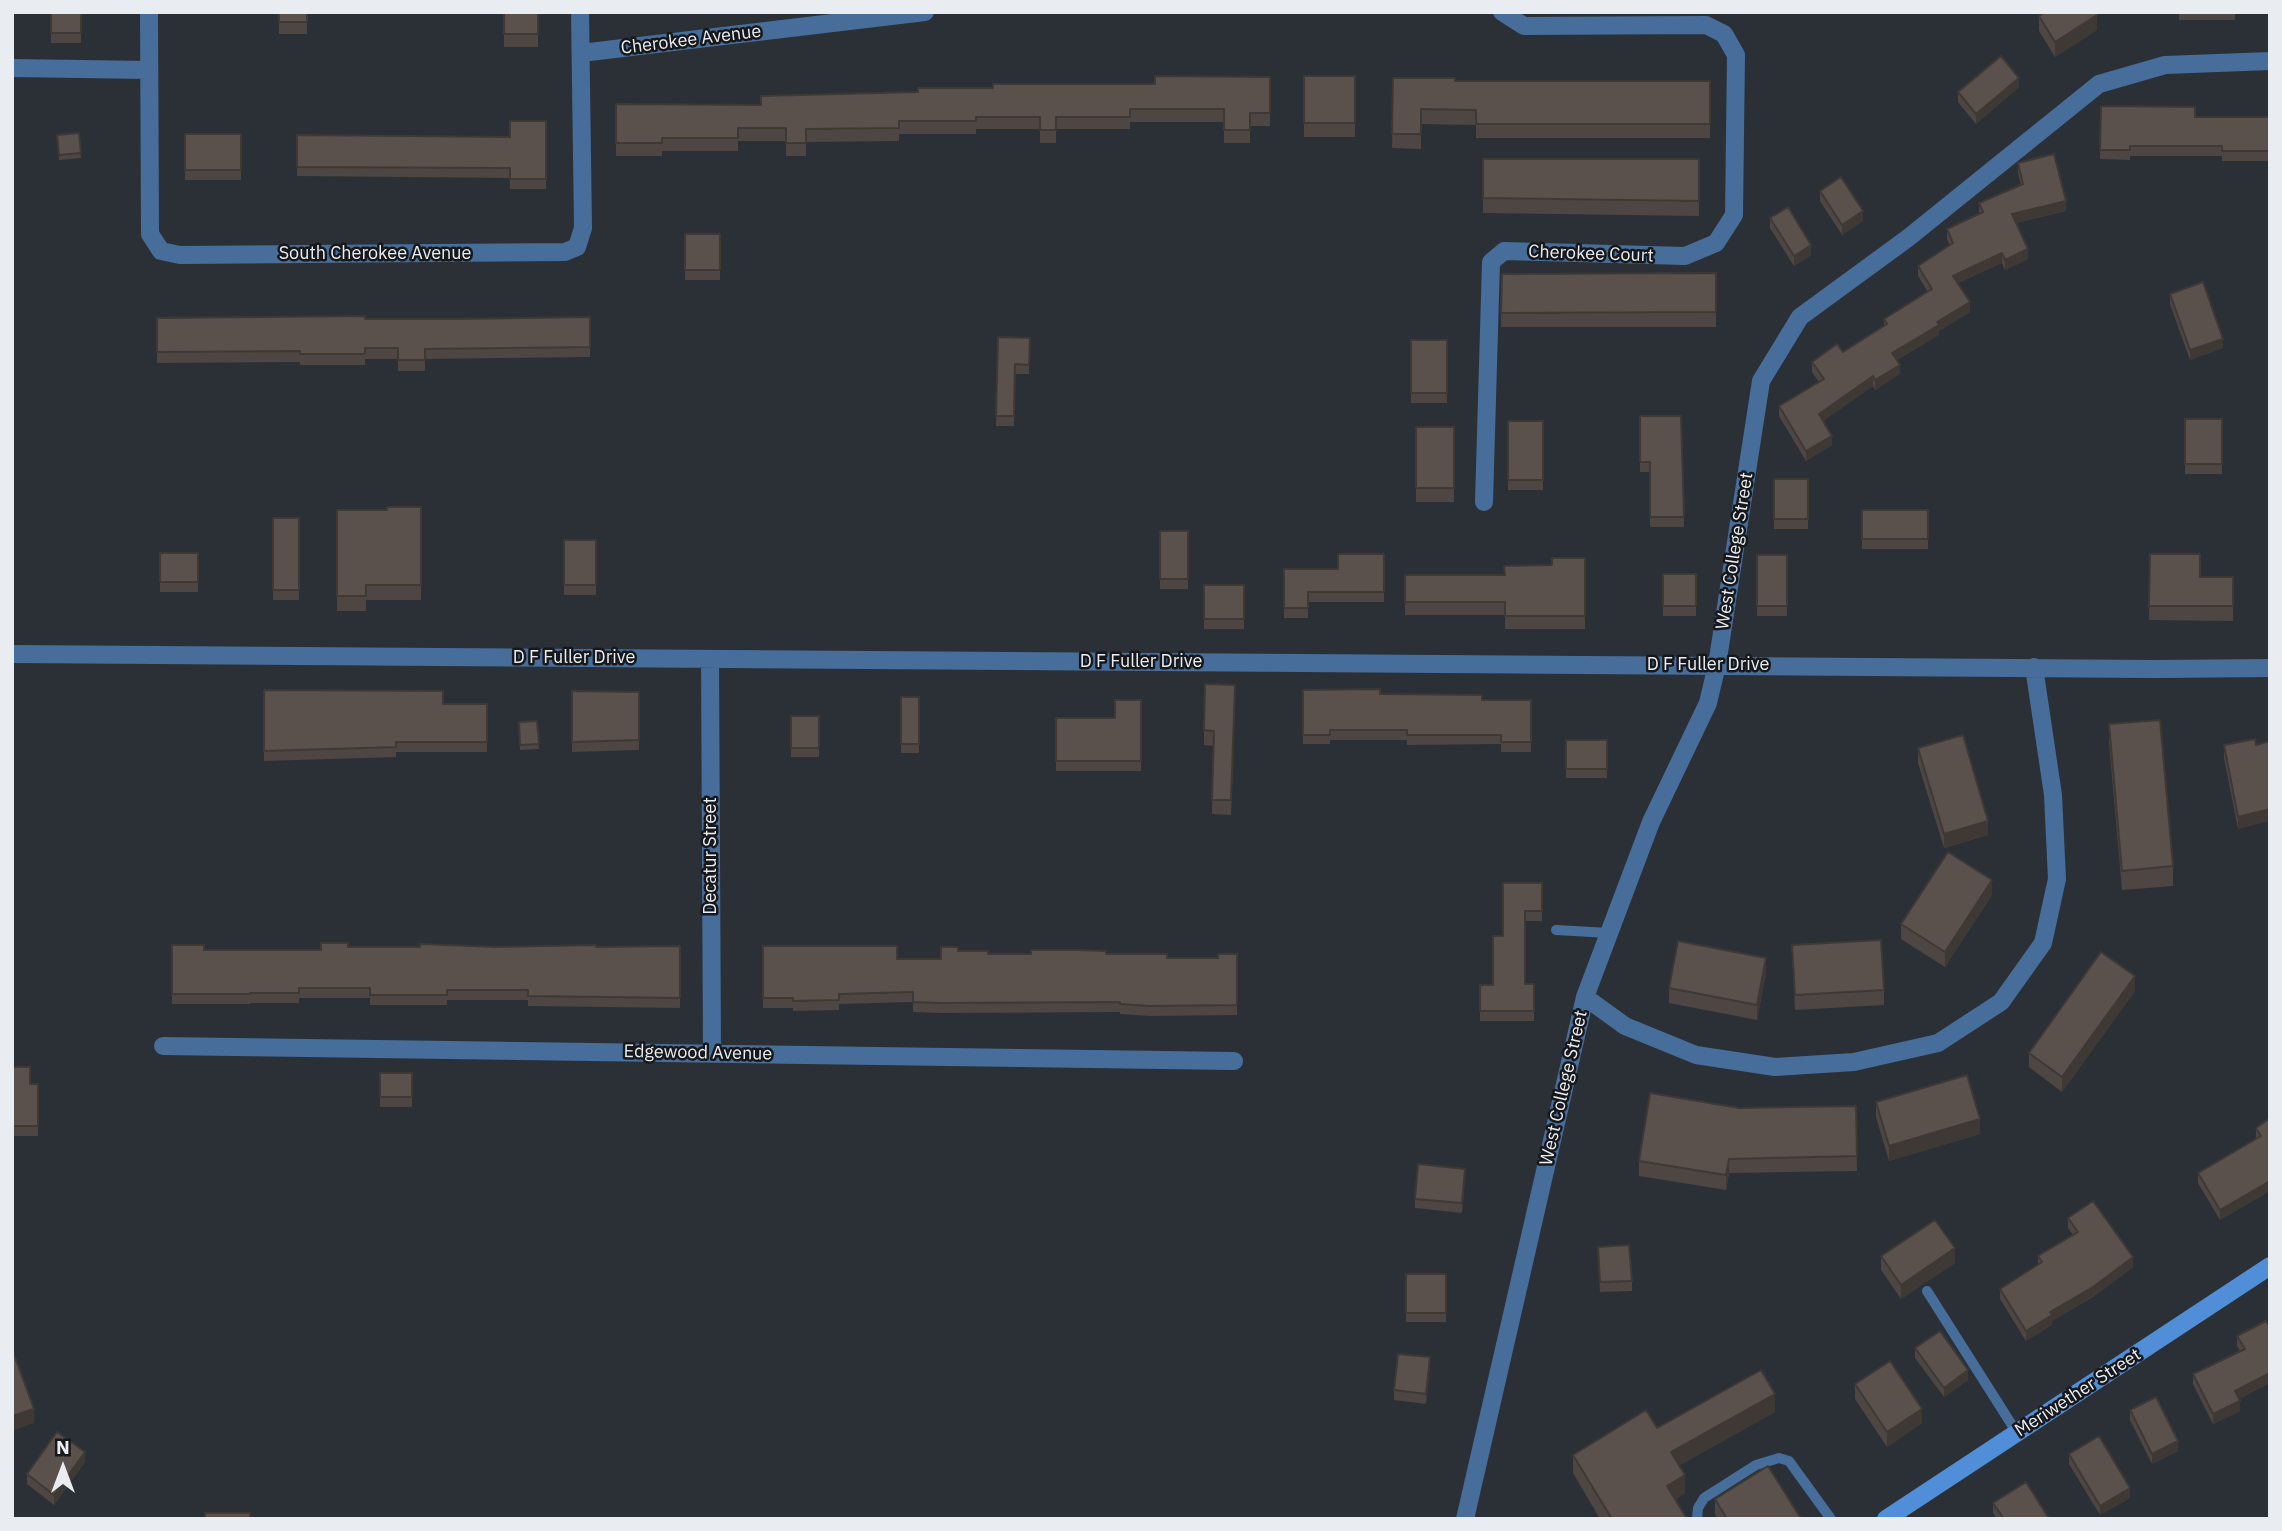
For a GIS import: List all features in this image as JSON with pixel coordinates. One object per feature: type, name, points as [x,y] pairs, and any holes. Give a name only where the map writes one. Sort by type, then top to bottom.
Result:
[{"type":"street","points":[[12,68],[148,70],[149,12]]},
{"type":"street","points":[[580,12],[581,53]]},
{"type":"street","name":"Cherokee Avenue","points":[[581,53],[925,12]]},
{"type":"street","name":"Cherokee Court","points":[[1484,502],[1491,262],[1504,251],[1685,257],[1716,243],[1734,215],[1736,55],[1724,34],[1706,25],[1524,26],[1502,12]]},
{"type":"street","name":"South Cherokee Avenue","points":[[148,70],[150,234],[161,251],[180,255],[565,252],[577,247],[583,228],[581,53]]},
{"type":"street","name":"West College Street","points":[[1465,1519],[1585,997],[1651,822],[1708,703],[1717,665],[1761,381],[1800,317],[1908,238],[2099,84],[2165,65],[2270,61]]},
{"type":"street","name":"D F Fuller Drive","points":[[12,654],[2155,670],[2270,668]]},
{"type":"street","name":"Decatur Street","points":[[710,659],[712,1053]]},
{"type":"street","points":[[1585,997],[1625,1026],[1696,1055],[1776,1067],[1854,1062],[1938,1043],[2001,1002],[2043,943],[2057,879],[2053,796],[2034,667]]},
{"type":"street","name":"Edgewood Avenue","points":[[163,1046],[1234,1061]]},
{"type":"street","name":"Meriwether Street","points":[[1886,1519],[2270,1266]]},
{"type":"lane","points":[[1556,930],[1609,933]]},
{"type":"lane","points":[[1927,1291],[2017,1433]]},
{"type":"lane","points":[[1697,1519],[1698,1508],[1704,1498],[1756,1465],[1779,1458],[1788,1461],[1831,1519]]},
{"type":"building","points":[[51,12],[81,12],[81,33],[51,33]]},
{"type":"building","points":[[279,12],[307,12],[307,22],[279,22]]},
{"type":"building","points":[[504,12],[538,12],[538,34],[504,34]]},
{"type":"building","points":[[2045,12],[2095,12],[2097,15],[2055,42],[2039,16]]},
{"type":"building","points":[[2001,56],[2019,78],[1976,114],[1958,92]]},
{"type":"building","points":[[1155,76],[1270,77],[1270,113],[1250,113],[1250,130],[1224,130],[1224,109],[1130,109],[1130,117],[1056,117],[1056,130],[1040,130],[1040,117],[976,117],[976,121],[899,121],[899,128],[806,129],[806,143],[786,143],[786,128],[738,128],[738,138],[662,138],[662,143],[616,143],[616,104],[761,105],[761,96],[918,92],[918,88],[993,88],[993,84],[1155,84]]},
{"type":"building","points":[[1304,76],[1355,76],[1355,123],[1304,123]]},
{"type":"building","points":[[1393,78],[1455,78],[1455,81],[1710,81],[1710,124],[1476,124],[1476,110],[1421,109],[1421,134],[1392,134]]},
{"type":"building","points":[[2101,106],[2195,107],[2195,117],[2270,117],[2269,151],[2222,151],[2222,146],[2130,146],[2130,150],[2100,150]]},
{"type":"building","points":[[510,121],[546,121],[546,179],[510,179],[510,168],[297,167],[297,135],[510,137]]},
{"type":"building","points":[[79,133],[81,153],[59,155],[57,135]]},
{"type":"building","points":[[185,134],[241,134],[241,170],[185,170]]},
{"type":"building","points":[[2054,154],[2066,201],[2012,214],[2028,249],[2005,260],[2002,253],[1953,276],[1970,302],[1937,322],[1939,325],[1892,353],[1900,365],[1875,380],[1873,376],[1819,414],[1832,436],[1806,451],[1779,406],[1824,379],[1812,362],[1837,344],[1843,352],[1887,324],[1884,319],[1932,289],[1918,266],[1953,243],[1947,229],[1983,212],[1979,203],[2023,184],[2018,163]]},
{"type":"building","points":[[1483,159],[1699,159],[1699,201],[1483,198]]},
{"type":"building","points":[[1841,177],[1863,211],[1842,225],[1820,191]]},
{"type":"building","points":[[1788,207],[1811,245],[1794,256],[1770,218]]},
{"type":"building","points":[[685,234],[720,234],[720,270],[685,270]]},
{"type":"building","points":[[1716,273],[1716,312],[1501,313],[1502,274]]},
{"type":"building","points":[[2203,282],[2223,339],[2190,350],[2170,294]]},
{"type":"building","points":[[365,316],[365,319],[590,317],[590,347],[425,349],[425,360],[398,360],[398,348],[365,348],[365,354],[300,354],[300,351],[157,352],[157,318]]},
{"type":"building","points":[[998,337],[1030,338],[1029,365],[1015,364],[1014,416],[996,416]]},
{"type":"building","points":[[1411,340],[1447,340],[1447,393],[1411,393]]},
{"type":"building","points":[[1640,416],[1681,416],[1684,517],[1650,517],[1650,462],[1640,462]]},
{"type":"building","points":[[2185,419],[2222,419],[2222,464],[2185,464]]},
{"type":"building","points":[[1508,421],[1543,421],[1543,480],[1508,480]]},
{"type":"building","points":[[1416,427],[1454,427],[1454,488],[1416,488]]},
{"type":"building","points":[[1774,479],[1808,479],[1808,519],[1774,519]]},
{"type":"building","points":[[387,507],[421,507],[421,585],[366,585],[366,596],[337,596],[337,510],[387,510]]},
{"type":"building","points":[[1862,510],[1928,510],[1928,539],[1862,539]]},
{"type":"building","points":[[273,518],[299,518],[299,590],[273,590]]},
{"type":"building","points":[[1160,531],[1188,531],[1188,579],[1160,579]]},
{"type":"building","points":[[564,540],[596,540],[596,585],[564,585]]},
{"type":"building","points":[[160,553],[198,553],[198,582],[160,582]]},
{"type":"building","points":[[1338,554],[1384,554],[1384,592],[1308,592],[1308,608],[1284,608],[1284,569],[1338,569]]},
{"type":"building","points":[[2150,554],[2200,554],[2200,577],[2233,577],[2233,606],[2149,606]]},
{"type":"building","points":[[1757,555],[1787,555],[1787,606],[1757,606]]},
{"type":"building","points":[[1552,558],[1585,558],[1585,616],[1505,616],[1505,602],[1405,602],[1405,575],[1505,575],[1504,566],[1552,565]]},
{"type":"building","points":[[1663,574],[1696,574],[1696,606],[1663,606]]},
{"type":"building","points":[[1204,585],[1244,585],[1244,619],[1204,619]]},
{"type":"building","points":[[1205,684],[1235,685],[1231,800],[1212,800],[1214,731],[1204,730]]},
{"type":"building","points":[[1380,689],[1380,694],[1482,695],[1482,700],[1531,700],[1531,742],[1501,742],[1501,735],[1407,735],[1407,730],[1330,730],[1330,735],[1303,735],[1303,690]]},
{"type":"building","points":[[264,690],[443,691],[443,704],[487,704],[487,742],[396,742],[396,747],[264,751]]},
{"type":"building","points":[[572,691],[639,692],[639,740],[572,742]]},
{"type":"building","points":[[901,697],[919,697],[919,744],[901,744]]},
{"type":"building","points":[[1115,700],[1141,700],[1141,761],[1056,761],[1056,718],[1115,718]]},
{"type":"building","points":[[791,716],[819,716],[819,748],[791,748]]},
{"type":"building","points":[[2160,720],[2173,866],[2122,871],[2109,724]]},
{"type":"building","points":[[537,721],[539,744],[520,745],[519,722]]},
{"type":"building","points":[[1963,735],[1988,821],[1944,834],[1918,748]]},
{"type":"building","points":[[2255,739],[2256,745],[2270,741],[2270,809],[2238,817],[2224,745]]},
{"type":"building","points":[[1566,740],[1607,740],[1607,769],[1566,769]]},
{"type":"building","points":[[1948,852],[1992,880],[1945,952],[1901,924]]},
{"type":"building","points":[[1503,883],[1542,883],[1542,911],[1525,911],[1525,984],[1534,984],[1534,1011],[1480,1011],[1480,985],[1493,985],[1493,936],[1503,936]]},
{"type":"building","points":[[1881,940],[1884,990],[1795,995],[1792,945]]},
{"type":"building","points":[[1678,941],[1766,958],[1757,1005],[1669,988]]},
{"type":"building","points":[[321,943],[348,943],[348,947],[420,947],[420,944],[496,947],[680,946],[680,998],[528,996],[528,990],[447,990],[447,995],[370,995],[370,988],[299,988],[299,993],[172,994],[172,945],[204,945],[204,950],[321,950]]},
{"type":"building","points":[[763,946],[897,946],[897,959],[941,959],[941,947],[958,947],[958,951],[988,951],[988,954],[1077,950],[1106,951],[1106,954],[1167,954],[1167,958],[1218,958],[1218,954],[1237,954],[1237,1005],[913,1002],[913,992],[839,994],[839,1000],[793,1001],[793,998],[763,998]]},
{"type":"building","points":[[2101,952],[2135,976],[2062,1077],[2029,1053]]},
{"type":"building","points":[[12,1067],[30,1067],[30,1084],[38,1084],[38,1126],[12,1126]]},
{"type":"building","points":[[380,1073],[412,1073],[412,1097],[380,1097]]},
{"type":"building","points":[[1967,1075],[1980,1119],[1889,1146],[1876,1102]]},
{"type":"building","points":[[1650,1093],[1739,1108],[1856,1106],[1857,1156],[1729,1159],[1726,1175],[1639,1161]]},
{"type":"building","points":[[2270,1118],[2270,1181],[2220,1210],[2198,1173],[2261,1136],[2256,1128]]},
{"type":"building","points":[[1418,1164],[1465,1169],[1462,1203],[1415,1199]]},
{"type":"building","points":[[2093,1201],[2133,1257],[2026,1331],[2000,1289],[2042,1262],[2038,1256],[2078,1232],[2068,1218]]},
{"type":"building","points":[[1935,1220],[1955,1248],[1901,1285],[1881,1256]]},
{"type":"building","points":[[1629,1245],[1632,1281],[1600,1282],[1598,1247]]},
{"type":"building","points":[[1406,1274],[1446,1274],[1446,1313],[1406,1313]]},
{"type":"building","points":[[2266,1321],[2270,1327],[2270,1373],[2235,1391],[2240,1401],[2213,1414],[2193,1374],[2245,1349],[2237,1336]]},
{"type":"building","points":[[1940,1331],[1968,1370],[1944,1388],[1915,1348]]},
{"type":"building","points":[[12,1352],[34,1409],[12,1416]]},
{"type":"building","points":[[1398,1354],[1430,1357],[1426,1394],[1394,1390]]},
{"type":"building","points":[[1890,1361],[1922,1409],[1887,1432],[1855,1384]]},
{"type":"building","points":[[1761,1370],[1775,1394],[1671,1452],[1685,1475],[1667,1486],[1687,1519],[1612,1519],[1573,1455],[1646,1410],[1657,1428]]},
{"type":"building","points":[[2156,1397],[2178,1441],[2152,1454],[2130,1410]]},
{"type":"building","points":[[57,1432],[85,1452],[54,1495],[27,1474]]},
{"type":"building","points":[[2099,1436],[2130,1488],[2100,1506],[2069,1454]]},
{"type":"building","points":[[1768,1466],[1800,1517],[1727,1519],[1715,1499]]},
{"type":"building","points":[[2026,1482],[2048,1517],[2004,1519],[1993,1503]]},
{"type":"building","points":[[205,1513],[250,1513],[250,1519],[205,1519]]}]
